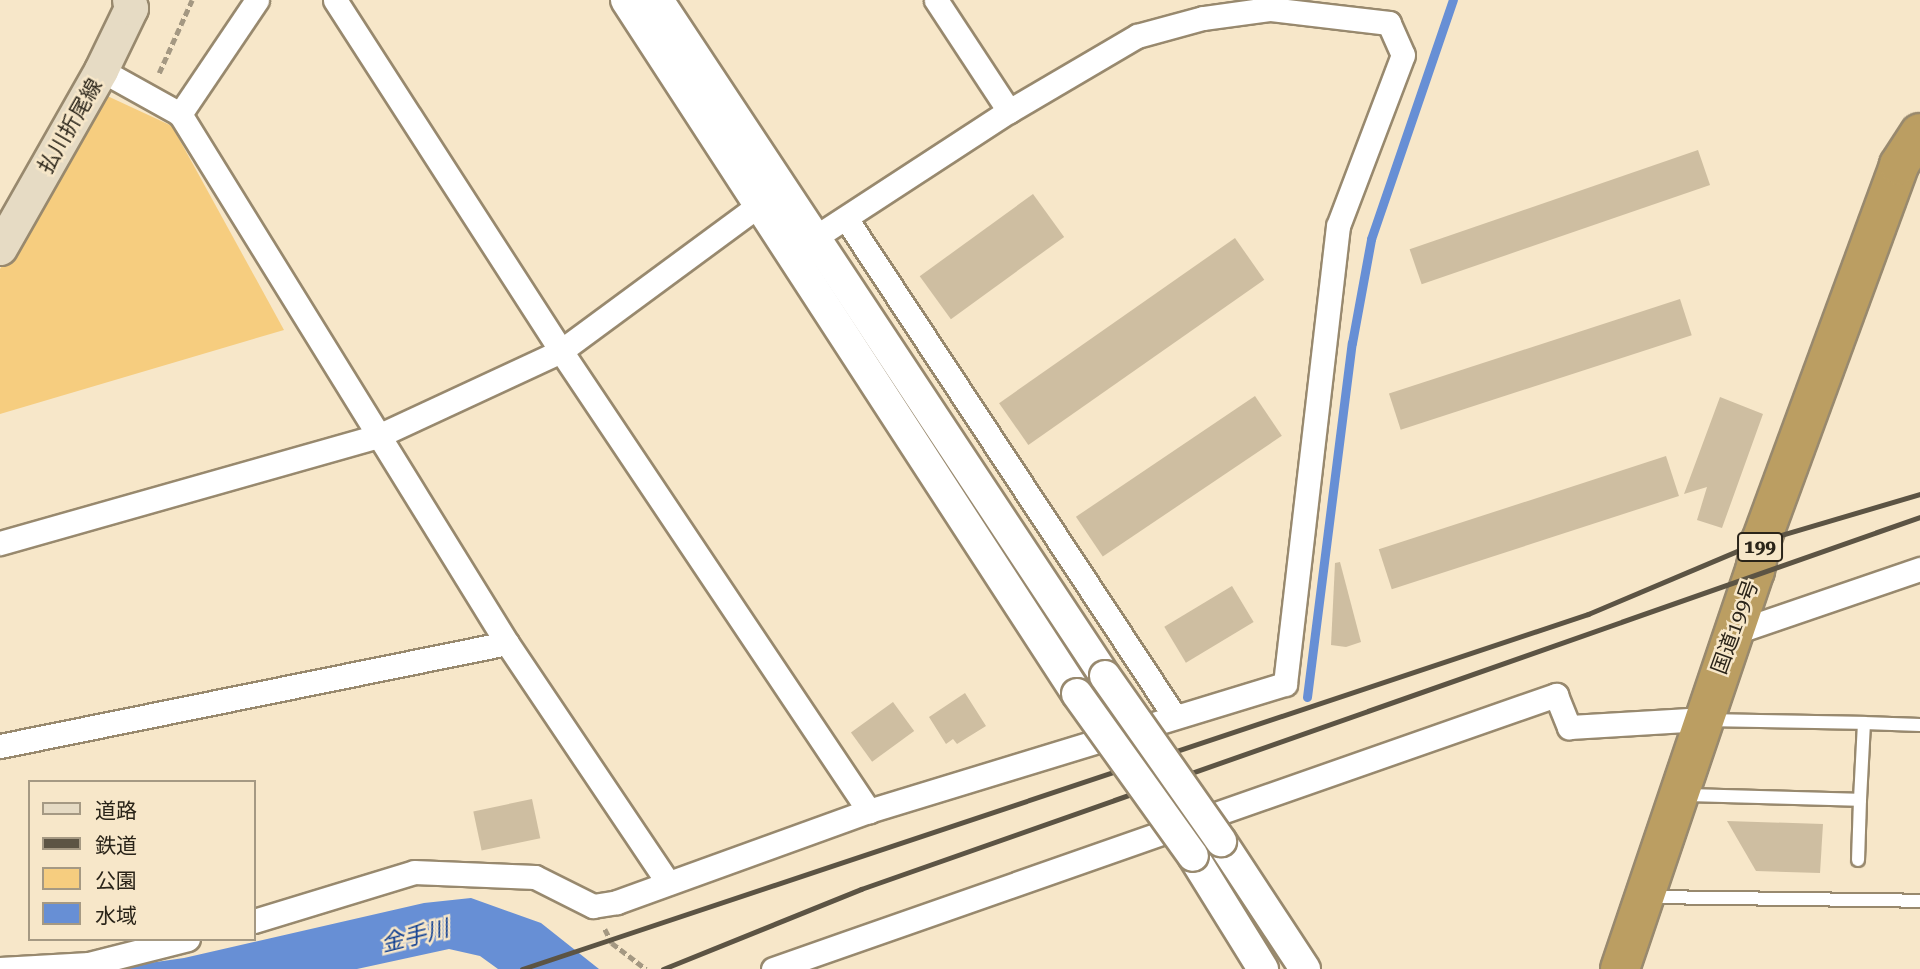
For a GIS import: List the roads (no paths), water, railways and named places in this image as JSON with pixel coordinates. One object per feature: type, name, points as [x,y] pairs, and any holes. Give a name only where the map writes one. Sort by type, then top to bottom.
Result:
[{"type":"highway","name":"国道199号","points":[[1620,969],[1733,634],[1761,541],[1899,165],[1920,133]]},
{"type":"main road","name":"払川折尾線","points":[[0,248],[101,70],[131,8],[130,0]]},
{"type":"street","points":[[180,114],[257,0]]},
{"type":"street","points":[[335,0],[561,351],[869,811]]},
{"type":"street","points":[[626,0],[758,207],[1077,694],[1193,856],[1263,969]]},
{"type":"street","points":[[658,0],[1105,676],[1222,841],[1305,969]]},
{"type":"street","points":[[936,0],[1009,111]]},
{"type":"street","points":[[256,920],[414,872],[535,877],[593,906],[869,811],[1285,684],[1338,226],[1403,55],[1389,23],[1353,9],[1202,9],[1138,36],[1009,111],[847,220],[816,237]]},
{"type":"street","points":[[101,70],[180,114],[507,643],[667,881]]},
{"type":"street","points":[[0,544],[378,436],[561,351],[758,207],[781,187]]},
{"type":"street","points":[[847,220],[1175,717]]},
{"type":"street","points":[[1733,634],[1920,569]]},
{"type":"street","points":[[0,746],[507,643]]},
{"type":"street","points":[[773,969],[1556,695],[1569,727],[1703,719]]},
{"type":"street","points":[[0,969],[89,964],[180,941]]},
{"type":"lane","points":[[1703,719],[1920,725]]},
{"type":"lane","points":[[1858,860],[1864,723]]},
{"type":"lane","points":[[1677,795],[1860,800]]},
{"type":"lane","points":[[1643,897],[1920,901]]},
{"type":"water","name":"金手川","points":[[471,898],[541,923],[599,969],[498,969],[480,956],[449,949],[357,969],[107,969],[184,958],[424,903]]},
{"type":"waterway","points":[[1307,697],[1352,343],[1371,239],[1453,0]]},
{"type":"railway","points":[[522,969],[1588,614],[1761,541],[1920,494]]},
{"type":"railway","points":[[663,969],[861,889],[1920,517]]}]
